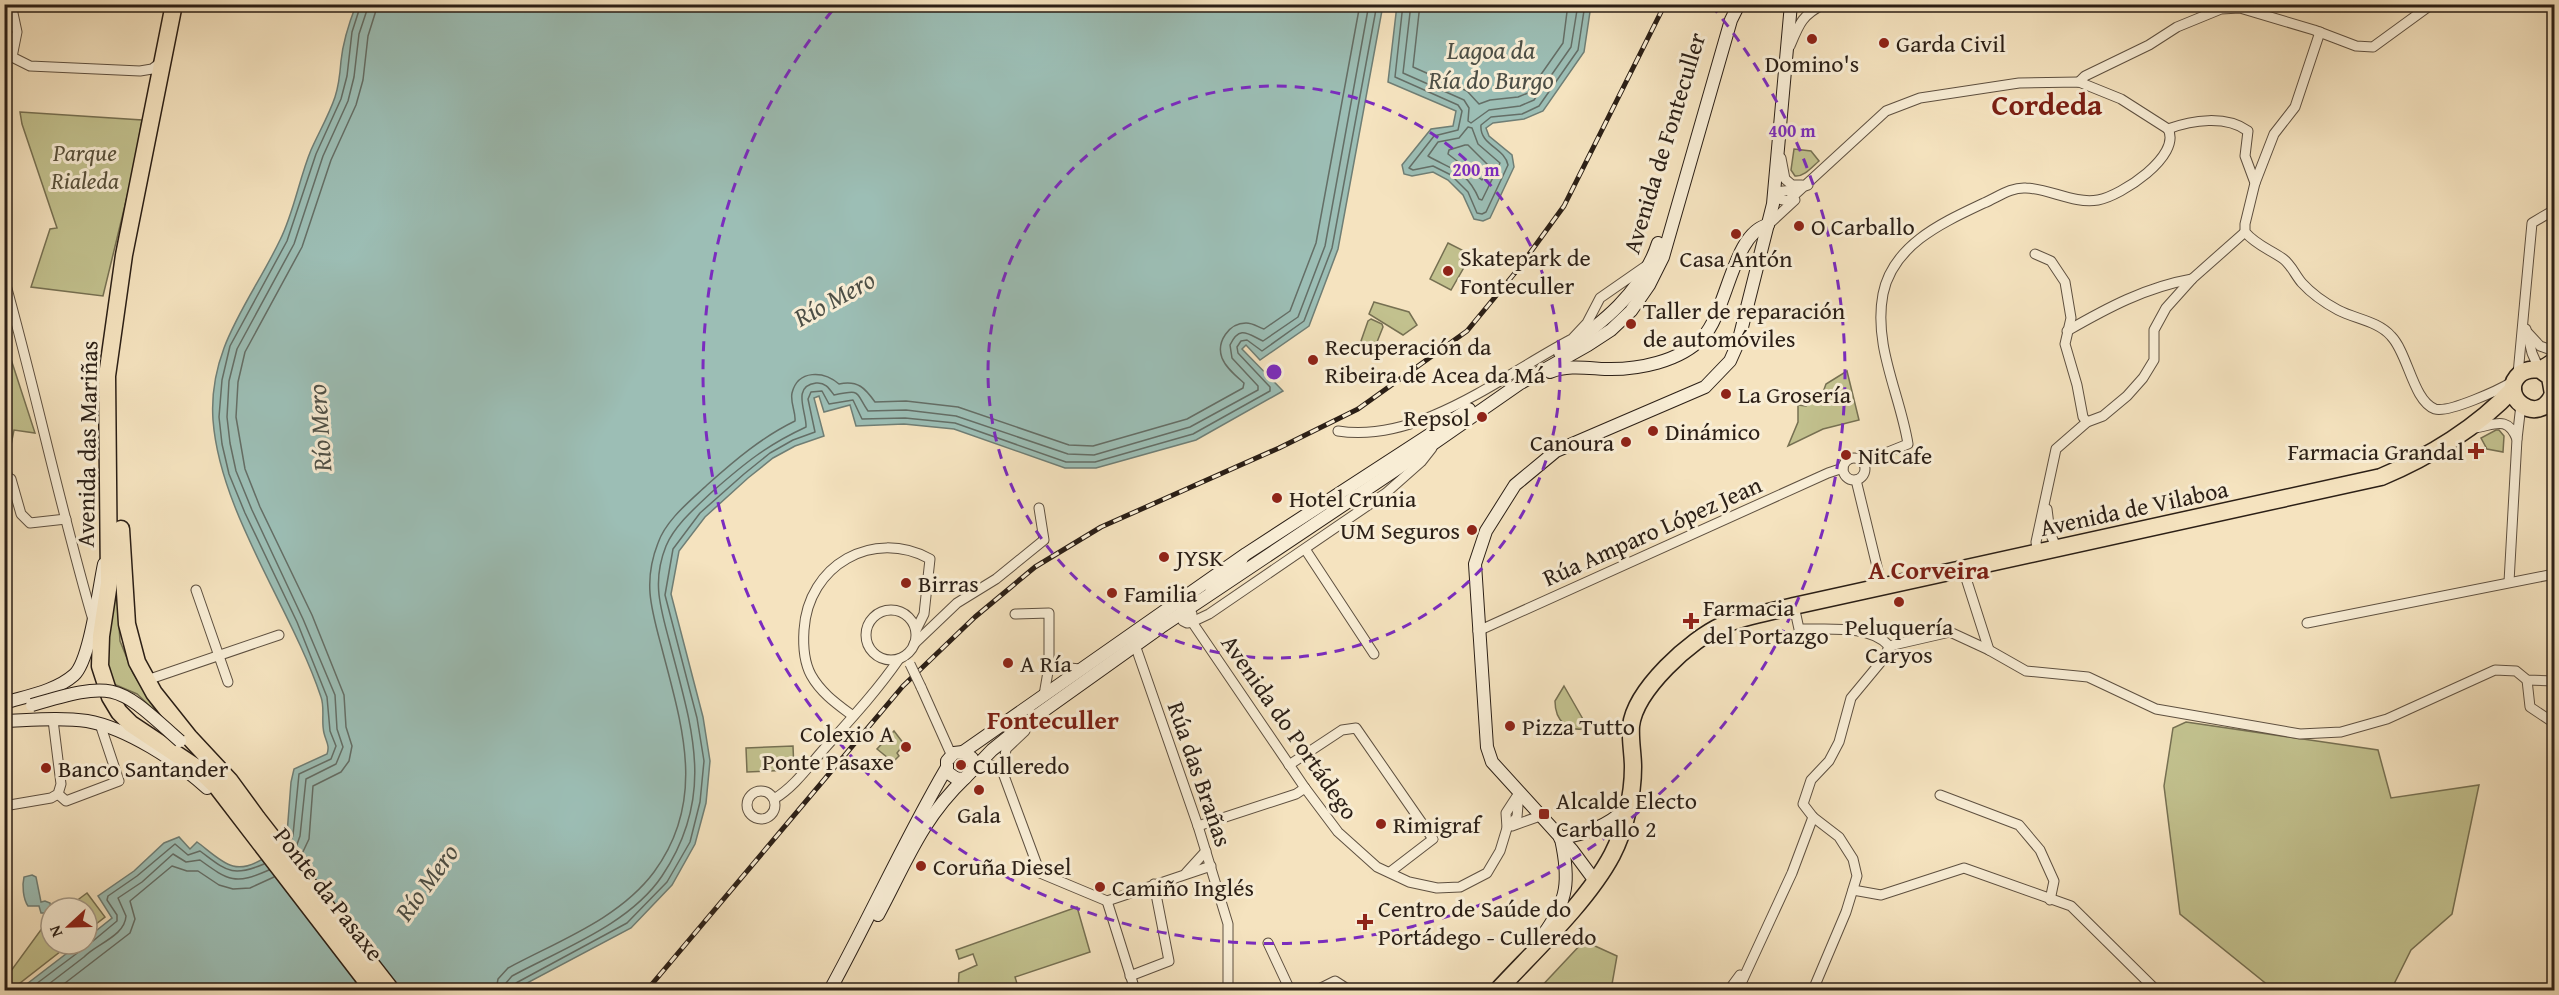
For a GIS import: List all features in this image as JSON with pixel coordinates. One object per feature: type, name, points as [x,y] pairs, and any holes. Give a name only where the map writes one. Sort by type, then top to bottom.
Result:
[{"type":"highway","points":[[157,113],[160,63],[172,4]]},
{"type":"highway","name":"Avenida das Mariñas","points":[[172,4],[157,113],[123,318],[115,396],[124,605],[131,644],[147,680],[164,708],[231,782],[251,822]]},
{"type":"highway","name":"Avenida das Mariñas","points":[[181,4],[124,255],[114,311],[107,376],[109,583],[99,650],[100,666],[110,697],[131,724],[197,768],[251,822]]},
{"type":"highway","points":[[157,113],[173,69],[186,4]]},
{"type":"highway","name":"Avenida de Vilaboa","points":[[2470,427],[2528,369],[2539,369],[2554,361]]},
{"type":"highway","points":[[2516,381],[2517,401],[2527,408],[2551,396],[2545,372],[2539,369]]},
{"type":"highway","name":"Avenida de Vilaboa","points":[[1498,990],[1596,881],[1612,855],[1627,808],[1633,770],[1632,724],[1636,708],[1652,682],[1679,657],[1723,626],[1794,606],[2368,481],[2400,469],[2470,427],[2521,405]]},
{"type":"highway","name":"Ponte da Pasaxe","points":[[251,822],[373,990]]},
{"type":"highway","name":"Ponte da Pasaxe","points":[[251,822],[391,990]]},
{"type":"main road","name":"Avenida de Fonteculler","points":[[957,753],[1246,554],[1558,354],[1598,327],[1615,309],[1627,301],[1652,269],[1714,53],[1732,4]]},
{"type":"main road","name":"Avenida de Fonteculler","points":[[976,766],[1018,729],[1134,644],[1185,614],[1213,592],[1519,384],[1611,330],[1631,311],[1668,239],[1731,20],[1740,4]]},
{"type":"main road","points":[[1596,881],[1492,762],[1487,747],[1475,564],[1486,531],[1515,484],[1556,451],[1706,387],[1730,361],[1738,343],[1768,225],[1774,192],[1791,4]]},
{"type":"main road","points":[[1519,384],[1536,380],[1562,367],[1610,369],[1641,367],[1661,362],[1692,346],[1704,337],[1717,317],[1735,267],[1750,236],[1761,226],[1768,225]]},
{"type":"main road","points":[[1302,518],[1368,482],[1382,479]]},
{"type":"main road","points":[[4,703],[56,686],[75,674],[84,657],[110,533]]},
{"type":"main road","points":[[4,710],[90,689],[108,689],[122,694],[135,701],[223,780],[251,822]]},
{"type":"main road","points":[[4,721],[86,721],[100,724],[121,733],[185,769],[251,822]]},
{"type":"main road","points":[[830,990],[886,891],[929,818],[976,766],[972,758],[957,753],[947,761],[946,769],[915,822],[886,891],[838,990]]},
{"type":"main road","points":[[946,769],[954,778],[965,778]]},
{"type":"main road","points":[[1560,838],[1586,834],[1608,824],[1627,808]]},
{"type":"main road","points":[[1519,968],[1561,905],[1567,884],[1567,873],[1560,838]]},
{"type":"street","points":[[11,4],[17,32],[8,57],[30,66],[140,71],[152,69],[160,63]]},
{"type":"street","points":[[1785,59],[1797,27],[1806,14],[1824,4]]},
{"type":"street","points":[[2079,82],[2085,76],[2149,45],[2177,27],[2221,9],[2240,8],[2320,32],[2356,46],[2373,47],[2432,4]]},
{"type":"street","points":[[2320,32],[2295,107],[2274,134],[2254,183],[2245,232],[2263,248],[2282,258],[2303,284],[2320,299],[2341,312],[2385,330],[2399,346],[2418,392],[2428,405],[2434,408],[2451,407],[2495,393],[2516,381],[2525,318],[2532,223],[2554,210]]},
{"type":"street","points":[[1768,225],[1886,111],[1920,98],[2019,83],[2079,82],[2121,99],[2168,129],[2192,122],[2240,125],[2248,131],[2245,156],[2254,183]]},
{"type":"street","points":[[1856,480],[1846,476],[1843,468],[1851,458],[1863,462],[1908,444],[1905,425],[1890,377],[1880,327],[1887,282],[1903,255],[1948,219],[2014,188],[2037,189],[2063,196],[2096,200],[2126,189],[2151,171],[2159,160],[2169,142],[2168,129]]},
{"type":"street","points":[[1778,139],[1785,179],[1792,185],[1808,185]]},
{"type":"street","points":[[1774,192],[1794,190],[1808,185]]},
{"type":"street","points":[[2038,554],[2036,542],[2056,448],[2087,422],[2103,416],[2127,396],[2143,378],[2154,360],[2154,330],[2166,308],[2192,279],[2245,232]]},
{"type":"street","points":[[2035,254],[2051,261],[2065,282],[2071,318],[2066,344],[2083,417],[2087,422]]},
{"type":"street","points":[[1338,431],[1356,434],[1401,428],[1438,415],[1572,339],[1587,323],[1600,298],[1610,290],[1652,269]]},
{"type":"street","points":[[4,278],[93,620]]},
{"type":"street","points":[[2067,332],[2112,305],[2163,284],[2192,279]]},
{"type":"street","points":[[1588,345],[1628,306],[1623,293],[1610,290]]},
{"type":"street","points":[[1610,290],[1610,302],[1615,309]]},
{"type":"street","points":[[2525,318],[2532,353],[2539,369]]},
{"type":"street","points":[[2527,332],[2540,346],[2554,351]]},
{"type":"street","points":[[2517,439],[2526,422],[2551,396]]},
{"type":"street","points":[[2510,582],[2517,439],[2521,405]]},
{"type":"street","points":[[2470,427],[2498,422],[2514,431],[2517,439]]},
{"type":"street","points":[[1185,614],[1209,614],[1305,549],[1386,493],[1421,462],[1438,440]]},
{"type":"street","points":[[1856,480],[1864,474],[1866,468],[1863,462]]},
{"type":"street","name":"Rúa Amparo López Jean","points":[[1478,631],[1843,468]]},
{"type":"street","points":[[4,478],[11,479],[21,514],[30,523],[66,519]]},
{"type":"street","points":[[1382,479],[1386,493]]},
{"type":"street","points":[[1856,480],[1882,587]]},
{"type":"street","points":[[2046,495],[2050,533],[2057,549]]},
{"type":"street","points":[[774,799],[786,791],[914,644],[957,603],[996,579],[1044,540],[1039,508]]},
{"type":"street","points":[[2038,533],[2046,529],[2050,533]]},
{"type":"street","points":[[853,716],[828,697],[811,674],[803,646],[804,618],[812,595],[825,576],[842,560],[879,548],[905,549],[930,559],[924,614],[916,630],[914,644]]},
{"type":"street","points":[[1305,549],[1374,654]]},
{"type":"street","points":[[1185,614],[1239,566],[1246,554]]},
{"type":"street","points":[[1963,569],[1989,650]]},
{"type":"street","points":[[2307,623],[2554,574]]},
{"type":"street","points":[[196,590],[228,682]]},
{"type":"street","points":[[1794,606],[1800,629],[1850,630],[1881,636],[1889,646]]},
{"type":"street","points":[[916,630],[909,618],[896,610],[881,612],[870,620],[865,636],[871,651],[884,659],[902,657],[910,664],[957,753]]},
{"type":"street","points":[[1015,614],[1049,613],[1049,666],[1044,695]]},
{"type":"street","name":"Avenida de Fonteculler","points":[[1098,656],[1134,644],[1185,614]]},
{"type":"street","name":"Avenida do Portádego","points":[[1185,614],[1338,832],[1377,867],[1409,882],[1437,888],[1460,887],[1487,873],[1500,851],[1507,828],[1518,817],[1519,793]]},
{"type":"street","points":[[1889,646],[1950,632],[1989,650],[2026,672],[2088,677],[2156,709],[2300,734],[2341,732],[2387,719],[2495,670],[2516,671],[2527,680],[2554,681]]},
{"type":"street","points":[[147,680],[279,635]]},
{"type":"street","name":"Rúa das Brañas","points":[[1134,644],[1198,826],[1228,924],[1228,990]]},
{"type":"street","points":[[1813,990],[1857,876],[1853,860],[1839,837],[1813,817],[1803,804],[1811,780],[1829,761],[1839,742],[1851,698],[1885,657],[1889,646]]},
{"type":"street","points":[[1049,666],[1080,669]]},
{"type":"street","points":[[2527,680],[2530,706],[2554,723]]},
{"type":"street","points":[[1060,700],[1006,749],[1003,773],[1040,873],[1107,901],[1211,866]]},
{"type":"street","points":[[53,720],[61,784],[58,795]]},
{"type":"street","points":[[58,795],[66,801],[118,781],[100,724]]},
{"type":"street","points":[[1289,765],[1342,730],[1356,728],[1432,839],[1389,873]]},
{"type":"street","points":[[976,766],[995,766],[1003,773]]},
{"type":"street","points":[[1198,826],[1296,794],[1305,788]]},
{"type":"street","points":[[4,806],[45,800],[58,795]]},
{"type":"street","points":[[1940,795],[2019,825],[2040,850],[2054,881],[2050,900]]},
{"type":"street","points":[[1507,828],[1540,816]]},
{"type":"street","points":[[1738,990],[1792,873],[1813,817]]},
{"type":"street","points":[[1186,873],[1206,851]]},
{"type":"street","points":[[1853,890],[1881,895],[1964,868],[2071,906],[2156,990]]},
{"type":"street","points":[[1130,976],[1169,961],[1154,884]]},
{"type":"street","points":[[1107,901],[1135,990]]},
{"type":"street","points":[[1268,943],[1290,990]]},
{"type":"street","points":[[1730,990],[1751,958]]},
{"type":"street","points":[[1317,990],[1335,981],[1349,990]]},
{"type":"green space","name":"Parque Rialeda","points":[[20,112],[142,120],[134,168],[103,296],[31,287],[50,229],[57,228]]},
{"type":"green space","points":[[1794,149],[1811,151],[1819,161],[1805,173],[1795,176],[1791,170]]},
{"type":"green space","name":"Skatepark de Fonteculler","points":[[1448,243],[1464,251],[1460,259],[1467,262],[1451,290],[1430,279]]},
{"type":"green space","points":[[1374,302],[1409,312],[1417,325],[1403,335],[1369,314]]},
{"type":"green space","points":[[1371,319],[1382,324],[1383,327],[1375,347],[1371,349],[1361,341],[1368,321]]},
{"type":"green space","points":[[5,353],[9,353],[35,433],[14,430],[8,460],[12,474],[5,474]]},
{"type":"green space","points":[[1847,371],[1859,420],[1823,429],[1788,446],[1798,422],[1798,405],[1806,406],[1822,395],[1826,384]]},
{"type":"green space","points":[[2496,430],[2504,436],[2503,452],[2487,449],[2481,438]]},
{"type":"green space","points":[[116,578],[120,641],[133,673],[157,713],[137,694],[109,682],[105,669]]},
{"type":"green space","points":[[1564,686],[1588,728],[1574,729],[1560,720],[1555,701]]},
{"type":"green space","points":[[2186,722],[2378,750],[2391,798],[2479,785],[2452,914],[2411,950],[2391,990],[2274,990],[2180,914],[2164,786],[2173,728]]},
{"type":"green space","points":[[894,731],[904,744],[897,753],[899,756],[893,762],[877,749]]},
{"type":"green space","points":[[793,746],[794,770],[747,772],[746,748]]},
{"type":"green space","points":[[1077,907],[1090,952],[1015,977],[1019,990],[958,990],[959,973],[977,965],[973,954],[959,959],[956,950]]},
{"type":"green space","points":[[99,909],[105,917],[99,922]]},
{"type":"green space","points":[[39,932],[39,956],[55,956],[11,990],[5,979]]},
{"type":"green space","points":[[1584,941],[1617,956],[1611,990],[1538,990]]},
{"type":"water","name":"Río Mero","points":[[356,5],[1383,5],[1338,249],[1309,326],[1260,360],[1246,345],[1242,349],[1283,391],[1196,440],[1096,468],[1065,468],[954,429],[904,424],[856,426],[850,405],[824,412],[819,396],[814,398],[824,436],[795,446],[773,458],[705,517],[679,551],[671,594],[703,717],[710,761],[706,803],[695,844],[672,885],[631,928],[514,990],[19,990],[63,956],[99,956],[99,928],[112,918],[98,896],[134,871],[164,843],[179,837],[190,849],[197,842],[224,862],[240,867],[256,862],[272,852],[287,834],[294,769],[327,754],[328,746],[323,728],[321,697],[308,663],[242,525],[229,490],[218,455],[213,420],[213,394],[224,347],[285,229],[311,150],[333,104],[349,25]]},
{"type":"water","name":"Lagoa da Ría do Burgo","points":[[1397,5],[1591,5],[1584,52],[1543,111],[1524,119],[1493,123],[1486,128],[1489,136],[1512,155],[1514,167],[1490,218],[1483,221],[1474,219],[1463,195],[1448,180],[1433,172],[1412,176],[1404,174],[1402,165],[1431,129],[1453,126],[1456,111],[1388,82]]},
{"type":"water","points":[[32,875],[36,877],[40,896],[39,906],[28,906],[26,903],[23,892],[24,877]]},
{"type":"railway","points":[[647,990],[903,686],[975,617],[1035,567],[1101,527],[1279,448],[1358,409],[1467,331],[1519,268],[1564,206],[1665,4]]},
{"type":"place","name":"Domino's","points":[[1812,39]]},
{"type":"place","name":"Garda Civil","points":[[1884,43]]},
{"type":"place","name":"O Carballo","points":[[1799,226]]},
{"type":"place","name":"Casa Antón","points":[[1736,234]]},
{"type":"place","name":"Skatepark de Fonteculler","points":[[1448,271]]},
{"type":"place","name":"Taller de reparación de automóviles","points":[[1631,324]]},
{"type":"place","name":"Recuperación da Ribeira de Acea da Má","points":[[1313,360]]},
{"type":"place","name":"La Grosería","points":[[1726,394]]},
{"type":"place","name":"Repsol","points":[[1482,417]]},
{"type":"place","name":"Dinámico","points":[[1653,431]]},
{"type":"place","name":"Canoura","points":[[1626,442]]},
{"type":"place","name":"Farmacia Grandal","points":[[2476,451]]},
{"type":"place","name":"NitCafe","points":[[1846,455]]},
{"type":"place","name":"Hotel Crunia","points":[[1277,498]]},
{"type":"place","name":"UM Seguros","points":[[1472,530]]},
{"type":"place","name":"JYSK","points":[[1164,557]]},
{"type":"place","name":"Birras","points":[[906,583]]},
{"type":"place","name":"Familia","points":[[1112,593]]},
{"type":"place","name":"Peluquería Caryos","points":[[1899,602]]},
{"type":"place","name":"Farmacia del Portazgo","points":[[1691,621]]},
{"type":"place","name":"A Ría","points":[[1008,663]]},
{"type":"place","name":"Pizza Tutto","points":[[1510,726]]},
{"type":"place","name":"Colexio A Ponte Pasaxe","points":[[906,747]]},
{"type":"place","name":"Culleredo","points":[[961,765]]},
{"type":"place","name":"Banco Santander","points":[[46,768]]},
{"type":"place","name":"Gala","points":[[979,790]]},
{"type":"place","name":"Alcalde Electo Carballo 2","points":[[1544,814]]},
{"type":"place","name":"Rimigraf","points":[[1381,824]]},
{"type":"place","name":"Coruña Diesel","points":[[921,866]]},
{"type":"place","name":"Camiño Inglés","points":[[1100,887]]},
{"type":"place","name":"Centro de Saúde do Portádego - Culleredo","points":[[1365,922]]},
{"type":"district","name":"Cordeda","points":[[2047,104]]},
{"type":"district","name":"A Corveira","points":[[1929,569]]},
{"type":"district","name":"Fonteculler","points":[[1053,719]]}]
